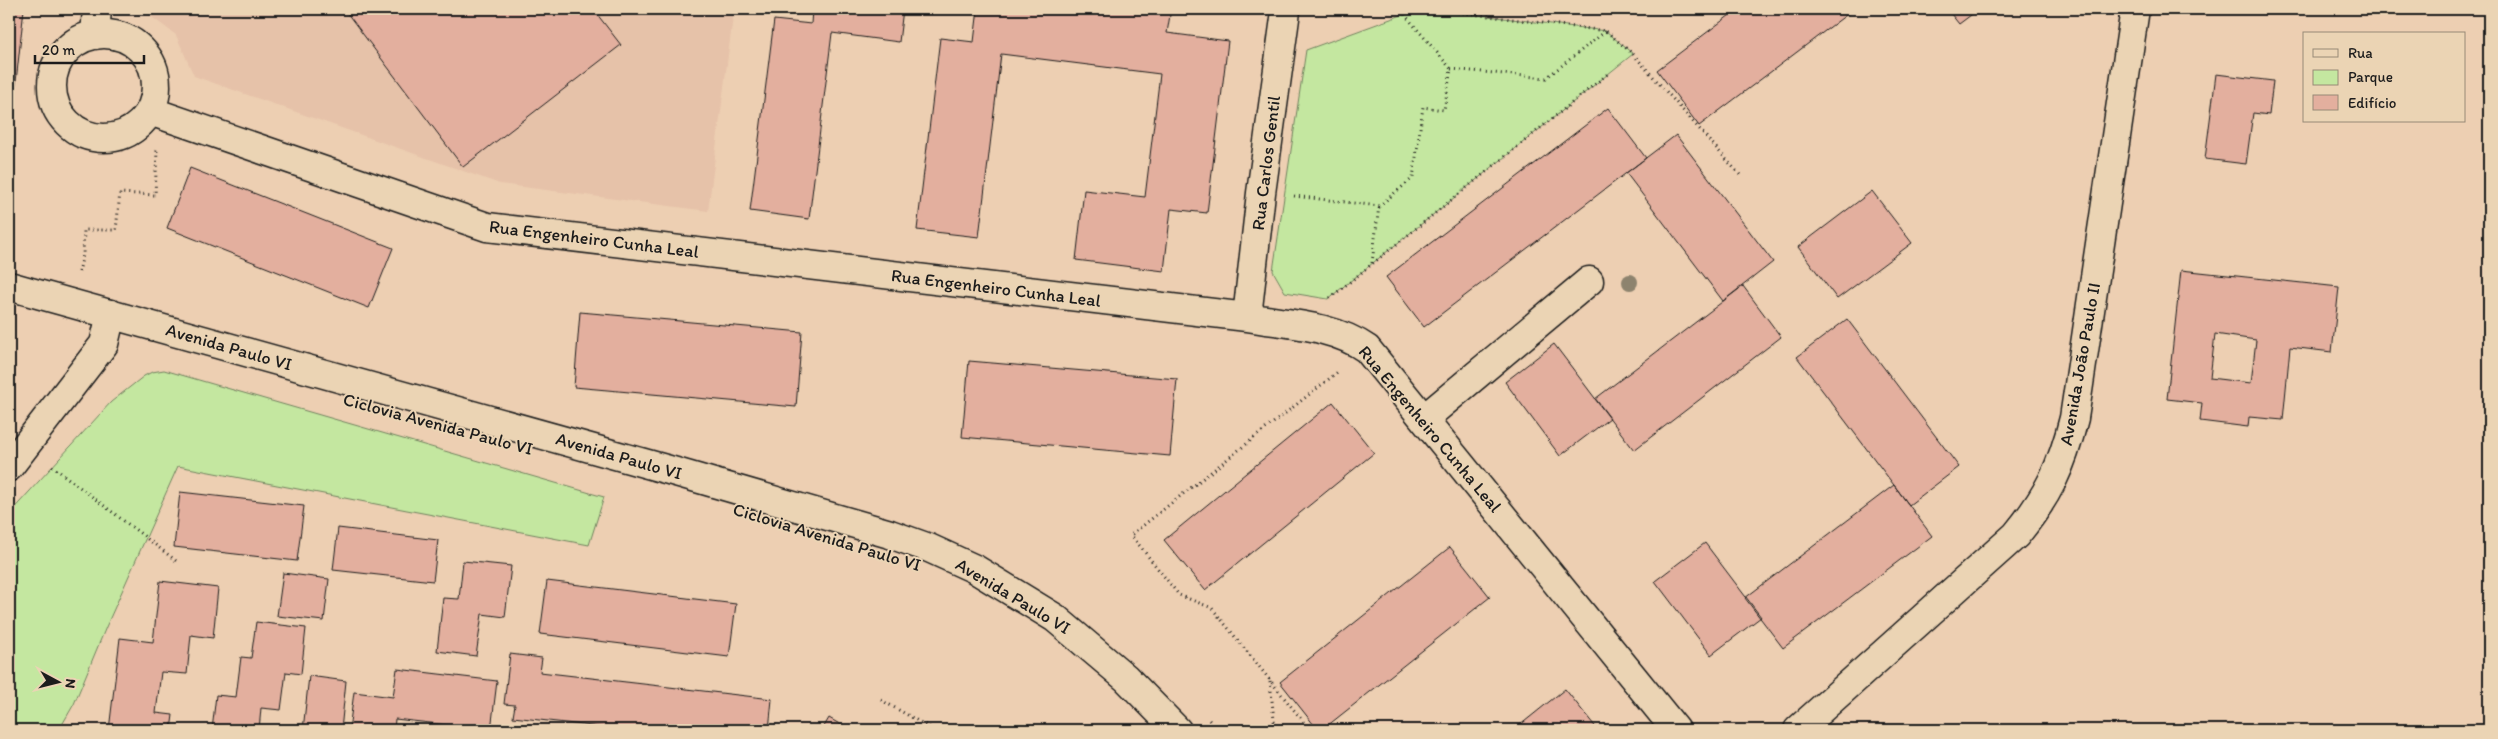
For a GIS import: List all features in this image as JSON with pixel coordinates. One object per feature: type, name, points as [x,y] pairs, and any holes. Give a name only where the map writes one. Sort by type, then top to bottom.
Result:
[{"type":"street","name":"Rua Carlos Gentil","points":[[1247,318],[1285,9]]},
{"type":"street","name":"Avenida João Paulo II","points":[[1798,730],[2016,536],[2039,507],[2052,482],[2065,452],[2074,418],[2135,9]]},
{"type":"street","points":[[96,22],[103,33],[124,38],[142,50],[154,68],[156,90],[150,111],[140,125],[126,134],[109,138],[92,138],[72,129],[58,112],[52,92],[54,70],[64,51],[82,38],[96,22]]},
{"type":"street","name":"Rua Engenheiro Cunha Leal","points":[[150,111],[487,228],[1247,318],[1319,329],[1355,341],[1367,349],[1425,418],[1676,730]]},
{"type":"street","points":[[1425,418],[1589,281]]},
{"type":"street","name":"Avenida Paulo VI","points":[[9,286],[841,519],[929,548],[975,569],[1054,618],[1091,646],[1126,678],[1177,730]]},
{"type":"street","points":[[9,467],[104,344],[111,314]]},
{"type":"path","points":[[1400,9],[1451,69],[1546,78],[1606,31]]},
{"type":"path","points":[[1405,14],[1418,9]]},
{"type":"path","points":[[1433,9],[1606,31],[1633,54],[1741,176]]},
{"type":"path","points":[[1372,264],[1379,206],[1413,178],[1423,107],[1444,110],[1451,69]]},
{"type":"path","points":[[1319,329],[1328,299],[1610,72]]},
{"type":"path","points":[[83,255],[84,230],[116,230],[120,193],[155,195],[157,166]]},
{"type":"path","points":[[1261,193],[1379,206]]},
{"type":"path","points":[[1310,730],[1212,608],[1179,595],[1131,535],[1367,349]]},
{"type":"path","points":[[26,446],[179,563]]},
{"type":"path","points":[[1270,681],[1275,730]]},
{"type":"path","points":[[880,700],[934,730]]},
{"type":"shaded area","points":[[141,9],[734,9],[708,211],[500,184],[194,76],[176,35]]},
{"type":"green space","points":[[1418,9],[1433,9],[1606,31],[1633,54],[1328,299],[1285,292],[1273,271],[1306,50]]},
{"type":"green space","points":[[164,370],[604,497],[589,545],[178,466],[106,627],[74,704],[59,730],[9,730],[9,514],[111,402],[144,376],[152,372]]},
{"type":"building","points":[[9,9],[24,9],[14,100],[9,100]]},
{"type":"building","points":[[352,9],[593,9],[621,45],[463,167],[347,13]]},
{"type":"building","points":[[812,9],[903,9],[899,42],[832,33],[809,219],[750,211],[774,20],[811,24]]},
{"type":"building","points":[[978,9],[1171,9],[1167,33],[1228,41],[1207,213],[1171,209],[1164,271],[1076,260],[1084,190],[1145,197],[1160,74],[1001,54],[979,237],[917,230],[940,38],[974,42]]},
{"type":"building","points":[[1738,9],[1854,9],[1699,126],[1657,70]]},
{"type":"building","points":[[1947,9],[1979,9],[1959,24]]},
{"type":"building","points":[[2216,74],[2273,81],[2269,115],[2253,113],[2246,164],[2205,159]]},
{"type":"building","points":[[1608,108],[1646,158],[1424,327],[1386,277]]},
{"type":"building","points":[[1676,135],[1773,262],[1723,301],[1626,173]]},
{"type":"building","points":[[190,168],[393,248],[369,308],[167,228]]},
{"type":"building","points":[[1872,191],[1912,243],[1837,299],[1798,247]]},
{"type":"building","points":[[2181,270],[2339,287],[2332,352],[2290,347],[2283,420],[2249,417],[2248,427],[2200,421],[2202,403],[2167,399]],"holes":[[[2215,334],[2256,340],[2251,383],[2210,378]]]},
{"type":"building","points":[[1743,286],[1781,337],[1634,450],[1595,399]]},
{"type":"building","points":[[580,312],[802,332],[796,407],[574,387]]},
{"type":"building","points":[[1847,319],[1959,467],[1909,505],[1797,357]]},
{"type":"building","points":[[1554,344],[1610,418],[1560,456],[1505,382]]},
{"type":"building","points":[[969,361],[1177,379],[1170,456],[962,437]]},
{"type":"building","points":[[1333,402],[1374,453],[1205,590],[1164,540]]},
{"type":"building","points":[[1894,485],[1932,536],[1783,648],[1745,598]]},
{"type":"building","points":[[180,492],[304,506],[297,561],[174,547]]},
{"type":"building","points":[[338,528],[438,540],[433,581],[333,570]]},
{"type":"building","points":[[1705,543],[1761,617],[1711,655],[1655,581]]},
{"type":"building","points":[[1450,547],[1490,597],[1322,730],[1318,730],[1280,682]]},
{"type":"building","points":[[463,561],[511,566],[505,617],[482,614],[476,656],[437,651],[443,598],[459,599]]},
{"type":"building","points":[[283,573],[329,579],[324,621],[277,616]]},
{"type":"building","points":[[160,581],[218,588],[213,638],[191,635],[187,674],[161,672],[156,713],[173,715],[171,730],[109,730],[120,638],[153,642]]},
{"type":"building","points":[[547,581],[736,604],[729,657],[540,634]]},
{"type":"building","points":[[256,622],[306,628],[301,674],[286,672],[281,710],[261,708],[259,730],[212,730],[216,695],[236,697],[241,657],[251,658]]},
{"type":"building","points":[[510,654],[542,658],[540,672],[772,699],[769,730],[627,730],[513,717],[515,705],[504,704]]},
{"type":"building","points":[[397,669],[497,681],[491,730],[395,719],[394,730],[349,730],[354,692],[393,697]]},
{"type":"building","points":[[309,676],[346,681],[341,730],[303,730]]},
{"type":"building","points":[[1565,689],[1598,730],[1514,730]]},
{"type":"building","points":[[829,718],[850,730],[822,730]]}]
